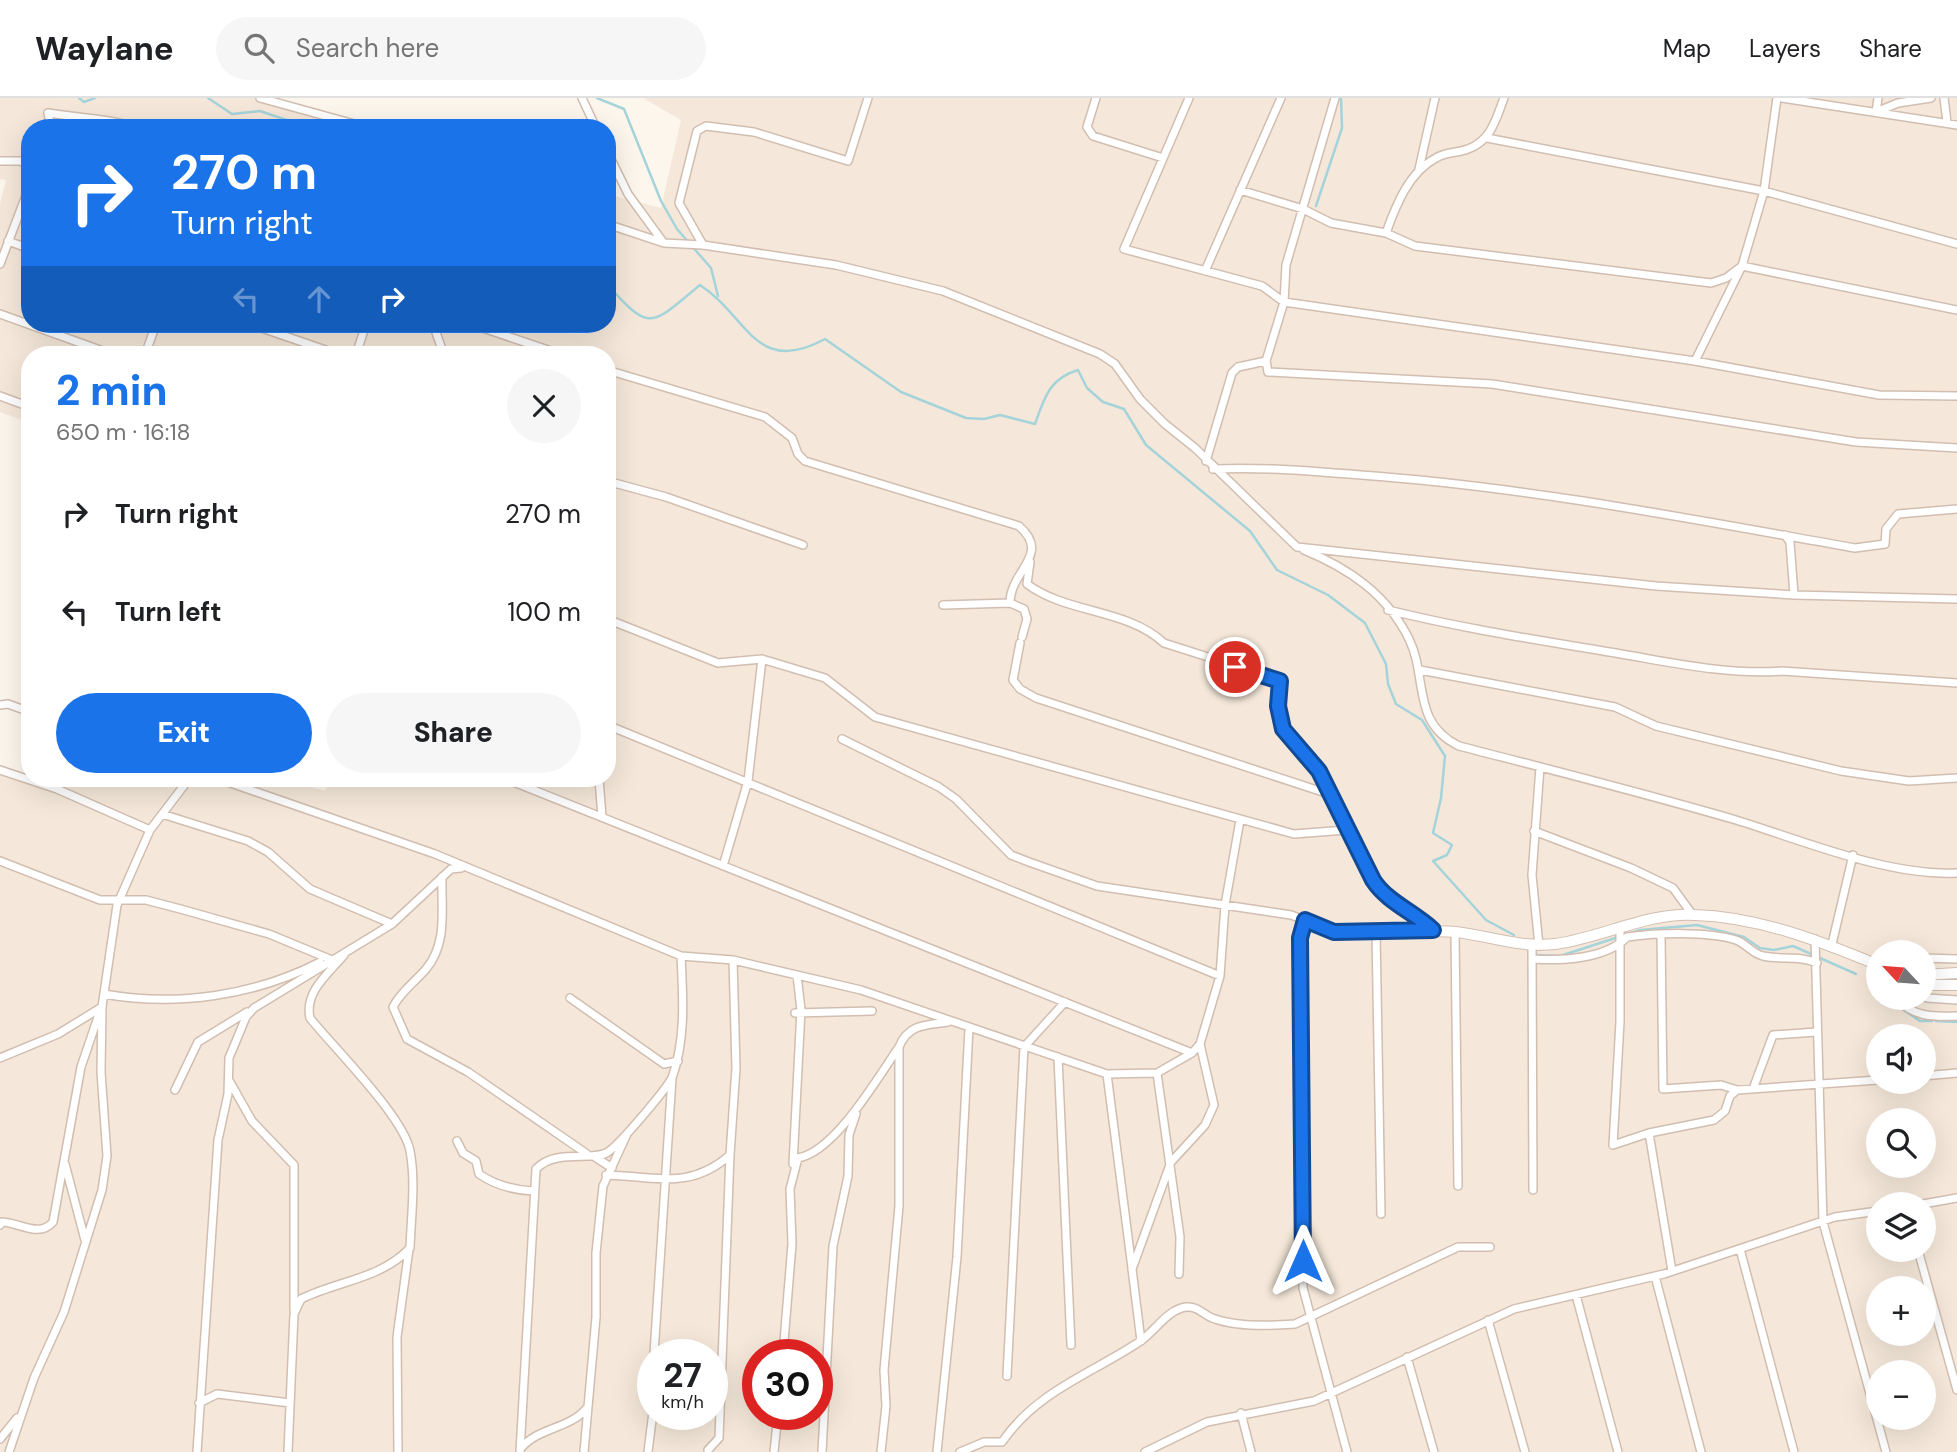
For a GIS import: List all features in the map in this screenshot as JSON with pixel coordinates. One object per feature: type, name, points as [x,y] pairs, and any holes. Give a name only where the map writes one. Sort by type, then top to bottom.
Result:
[{"type":"street","points":[[260,98],[336,119]]},
{"type":"street","points":[[582,98],[592,119]]},
{"type":"street","points":[[703,245],[679,203],[697,131],[706,125],[754,132],[848,161],[868,98]]},
{"type":"street","points":[[1096,98],[1087,127],[1093,136],[1163,158]]},
{"type":"street","points":[[1189,98],[1124,249],[1262,286],[1284,302],[1695,360],[1879,395],[1957,396]]},
{"type":"street","points":[[1205,271],[1281,98]]},
{"type":"street","points":[[1335,98],[1286,264],[1284,302],[1266,361],[1268,372],[1492,384],[1856,442],[1957,448]]},
{"type":"street","points":[[1386,233],[1394,210],[1419,170],[1435,98]]},
{"type":"street","points":[[1419,170],[1437,157],[1468,149],[1487,138],[1504,98]]},
{"type":"street","points":[[1695,360],[1742,266],[1764,191],[1779,98],[1957,125]]},
{"type":"street","points":[[1876,112],[1878,98]]},
{"type":"street","points":[[1876,112],[1898,103],[1931,98]]},
{"type":"street","points":[[1944,98],[1947,122]]},
{"type":"street","points":[[49,119],[48,113],[82,119],[104,119]]},
{"type":"street","points":[[1487,138],[1764,191],[1957,244]]},
{"type":"street","points":[[0,161],[21,162]]},
{"type":"street","points":[[616,169],[628,194],[664,243]]},
{"type":"street","points":[[1240,190],[1303,209],[1331,223],[1386,233],[1415,246],[1711,283],[1726,278],[1742,266],[1957,310]]},
{"type":"street","points":[[0,264],[21,208]]},
{"type":"street","points":[[616,227],[664,243],[703,245],[836,265],[943,291],[1100,354],[1115,364],[1140,399],[1165,424],[1297,547],[1355,575],[1388,610],[1408,637],[1420,670],[1420,694],[1428,716],[1448,741],[1459,747],[1632,790],[1927,874],[1957,873]]},
{"type":"street","points":[[8,241],[21,245]]},
{"type":"street","points":[[0,314],[21,322]]},
{"type":"street","points":[[53,333],[89,346]]},
{"type":"street","points":[[276,333],[314,346]]},
{"type":"street","points":[[498,333],[536,346]]},
{"type":"street","points":[[1206,461],[1232,373],[1238,367],[1266,361]]},
{"type":"street","points":[[616,373],[765,417],[792,438],[798,454],[805,461],[1019,526],[1029,535],[1033,545],[1027,584],[1043,596],[1124,620],[1152,632],[1164,643],[1280,681],[1278,706],[1283,729],[1319,771],[1329,794],[1338,806],[1346,830],[1382,893],[1420,917],[1433,930]]},
{"type":"street","points":[[0,396],[21,404]]},
{"type":"street","points":[[1213,469],[1258,467],[1437,481],[1587,500],[1855,548],[1885,544],[1886,529],[1898,514],[1957,509]]},
{"type":"street","points":[[616,483],[666,497],[803,545]]},
{"type":"street","points":[[1785,535],[1790,542],[1794,595]]},
{"type":"street","points":[[1297,547],[1656,586],[1794,595],[1957,599]]},
{"type":"street","points":[[1010,603],[1012,584],[1030,561]]},
{"type":"street","points":[[943,605],[1010,603],[1024,609],[1027,618],[1013,680],[1020,689],[1036,698],[1329,794]]},
{"type":"street","points":[[1388,610],[1546,642],[1691,666],[1756,673],[1782,671],[1957,683]]},
{"type":"street","points":[[616,623],[718,663],[762,659],[825,678],[875,717],[1294,834],[1346,830]]},
{"type":"street","points":[[723,866],[748,781],[762,659]]},
{"type":"street","points":[[1420,670],[1615,707],[1656,726],[1841,771],[1909,781],[1957,778]]},
{"type":"street","points":[[0,705],[8,704],[21,709]]},
{"type":"street","points":[[616,729],[1220,976]]},
{"type":"street","points":[[842,739],[939,787],[956,799],[1011,855],[1097,886],[1291,915],[1334,932],[1433,930],[1536,946],[1574,941],[1620,927],[1692,914],[1815,939],[1866,960]]},
{"type":"street","points":[[1533,1190],[1533,959],[1536,946],[1532,875],[1540,766]]},
{"type":"street","points":[[0,770],[21,777]]},
{"type":"street","points":[[51,787],[150,831]]},
{"type":"street","points":[[9,1452],[64,1312],[102,1190],[107,1156],[101,1072],[102,1007],[119,901],[150,831],[183,787]]},
{"type":"street","points":[[242,787],[435,854],[462,868],[681,956],[733,960],[861,990],[1107,1074],[1157,1073],[1192,1053],[1200,1044],[1220,976],[1225,905],[1240,820]]},
{"type":"street","points":[[526,787],[1192,1053]]},
{"type":"street","points":[[600,787],[602,817]]},
{"type":"street","points":[[162,814],[248,841],[268,852],[310,889],[392,924]]},
{"type":"street","points":[[1534,831],[1631,868],[1673,888],[1692,914]]},
{"type":"street","points":[[1832,944],[1853,855]]},
{"type":"street","points":[[0,861],[100,900],[146,900],[269,934],[330,959]]},
{"type":"street","points":[[104,994],[144,1001],[183,1000],[253,988],[349,950],[392,924],[451,869],[462,868]]},
{"type":"street","points":[[442,877],[440,943],[432,961],[400,994],[393,1007],[407,1039],[468,1072],[591,1155],[609,1172],[667,1181],[714,1170],[730,1156]]},
{"type":"street","points":[[1305,920],[1300,938],[1303,1288],[1347,1452]]},
{"type":"street","points":[[1620,927],[1620,1022],[1613,1145],[1649,1133],[1714,1120],[1726,1111],[1730,1096],[1737,1090]]},
{"type":"street","points":[[1455,932],[1458,1186]]},
{"type":"street","points":[[1376,933],[1381,1214]]},
{"type":"street","points":[[1533,959],[1562,961],[1620,945],[1628,937],[1696,933],[1734,939],[1752,953],[1768,957],[1803,957],[1817,963]]},
{"type":"street","points":[[1661,936],[1663,1088],[1721,1085],[1737,1090],[1866,1081]]},
{"type":"street","points":[[1815,939],[1817,1086],[1823,1222],[1886,1452]]},
{"type":"street","points":[[349,950],[316,988],[308,1008],[310,1018],[354,1067],[407,1140],[411,1165],[410,1248],[397,1337],[398,1452]]},
{"type":"street","points":[[520,1450],[533,1177],[541,1164],[608,1152],[661,1096],[679,1060],[683,1017],[681,956]]},
{"type":"street","points":[[1936,958],[1957,959]]},
{"type":"street","points":[[174,1090],[198,1042],[330,959]]},
{"type":"street","points":[[718,1452],[736,1068],[733,960]]},
{"type":"street","points":[[1936,974],[1957,973]]},
{"type":"street","points":[[784,1339],[792,1244],[797,975]]},
{"type":"street","points":[[1936,986],[1957,985]]},
{"type":"street","points":[[570,998],[664,1064],[679,1060]]},
{"type":"street","points":[[1936,999],[1957,1000]]},
{"type":"street","points":[[1006,1376],[1024,1047],[1065,1002]]},
{"type":"street","points":[[0,1059],[58,1034],[102,1007]]},
{"type":"street","points":[[0,1226],[2,1222],[13,1223],[38,1231],[47,1229],[53,1222],[81,1067],[102,1007]]},
{"type":"street","points":[[197,1452],[209,1306],[218,1140],[229,1081],[229,1058],[237,1033],[254,1008]]},
{"type":"street","points":[[1907,1010],[1920,1015],[1957,1016]]},
{"type":"street","points":[[798,1013],[872,1011]]},
{"type":"street","points":[[792,1176],[798,1158],[807,1157],[828,1139],[862,1101],[905,1034],[916,1027],[952,1022]]},
{"type":"street","points":[[937,1452],[957,1257],[969,1028]]},
{"type":"street","points":[[1753,1089],[1773,1035],[1816,1032]]},
{"type":"street","points":[[1132,1269],[1171,1162],[1211,1117],[1212,1090],[1200,1044]]},
{"type":"street","points":[[881,1452],[886,1406],[884,1370],[899,1206],[899,1047]]},
{"type":"street","points":[[1058,1057],[1072,1345]]},
{"type":"street","points":[[1157,1073],[1181,1248],[1179,1274]]},
{"type":"street","points":[[1936,1075],[1957,1073]]},
{"type":"street","points":[[1107,1074],[1140,1341]]},
{"type":"street","points":[[655,1339],[672,1078]]},
{"type":"street","points":[[229,1081],[252,1121],[294,1165],[294,1314],[288,1452]]},
{"type":"street","points":[[822,1452],[833,1246],[848,1176],[849,1135],[862,1101]]},
{"type":"street","points":[[584,1452],[596,1317],[596,1253],[609,1172],[630,1128]]},
{"type":"street","points":[[1649,1133],[1672,1271]]},
{"type":"street","points":[[457,1141],[463,1153],[476,1161],[479,1174],[488,1180],[515,1190],[533,1191]]},
{"type":"street","points":[[63,1158],[85,1241]]},
{"type":"street","points":[[1936,1202],[1957,1198]]},
{"type":"street","points":[[1145,1452],[1207,1422],[1241,1413],[1314,1401],[1514,1309],[1655,1276],[1835,1217],[1866,1213]]},
{"type":"street","points":[[960,1452],[984,1442],[1002,1442],[1039,1403],[1079,1374],[1140,1341],[1174,1311],[1187,1307],[1195,1308],[1214,1319],[1270,1326],[1295,1324],[1458,1247],[1490,1247]]},
{"type":"street","points":[[294,1314],[301,1299],[376,1272],[393,1264],[410,1248]]},
{"type":"street","points":[[1740,1249],[1794,1452]]},
{"type":"street","points":[[1920,1262],[1957,1390]]},
{"type":"street","points":[[1655,1276],[1701,1452]]},
{"type":"street","points":[[1576,1295],[1618,1452]]},
{"type":"street","points":[[1488,1320],[1525,1452]]},
{"type":"street","points":[[1406,1357],[1434,1452]]},
{"type":"street","points":[[199,1403],[218,1394],[290,1403]]},
{"type":"street","points":[[0,1439],[24,1409]]},
{"type":"street","points":[[520,1450],[530,1437],[579,1417],[586,1409]]},
{"type":"street","points":[[1241,1413],[1250,1451]]},
{"type":"street","points":[[648,1452],[651,1430]]},
{"type":"street","points":[[774,1452],[776,1430]]},
{"type":"street","points":[[708,1450],[719,1438]]},
{"type":"shaded area","points":[[0,98],[276,98],[342,119],[21,119],[21,333],[616,333],[616,196],[661,208],[681,120],[643,98],[1957,98],[1957,1452],[0,1452],[0,766],[21,773],[21,787],[311,787],[325,791],[327,787],[616,787],[616,346],[21,346],[21,420],[0,412],[0,203],[6,180],[0,179]]},
{"type":"waterway","points":[[79,98],[84,102],[95,98]]},
{"type":"waterway","points":[[208,98],[232,114],[260,111],[284,119]]},
{"type":"waterway","points":[[597,98],[624,109],[661,201],[677,229],[711,268],[718,296]]},
{"type":"waterway","points":[[1316,206],[1342,128],[1341,98]]},
{"type":"waterway","points":[[616,294],[633,311],[643,317],[652,318],[671,309],[700,285],[754,338],[767,347],[783,351],[802,349],[825,339],[901,392],[966,418],[984,419],[1000,415],[1035,424],[1049,390],[1061,378],[1078,370],[1087,388],[1103,402],[1124,409],[1146,445],[1250,531],[1277,570],[1328,595],[1365,623],[1386,664],[1388,684],[1396,704],[1422,720],[1445,756],[1441,798],[1433,833],[1452,845],[1447,855],[1433,861],[1486,920],[1514,935]]},
{"type":"waterway","points":[[1536,955],[1560,956],[1640,930],[1697,925],[1744,937],[1760,948],[1774,950],[1793,946],[1856,974]]},
{"type":"waterway","points":[[1904,1010],[1920,1021],[1932,1021]]},
{"type":"waterway","points":[[1936,1021],[1957,1022]]},
{"type":"route","points":[[1235,667],[1280,681],[1278,706],[1283,729],[1319,771],[1373,880],[1382,893],[1420,917],[1433,930],[1345,933],[1320,929],[1305,920],[1300,938],[1303,1261]]}]
